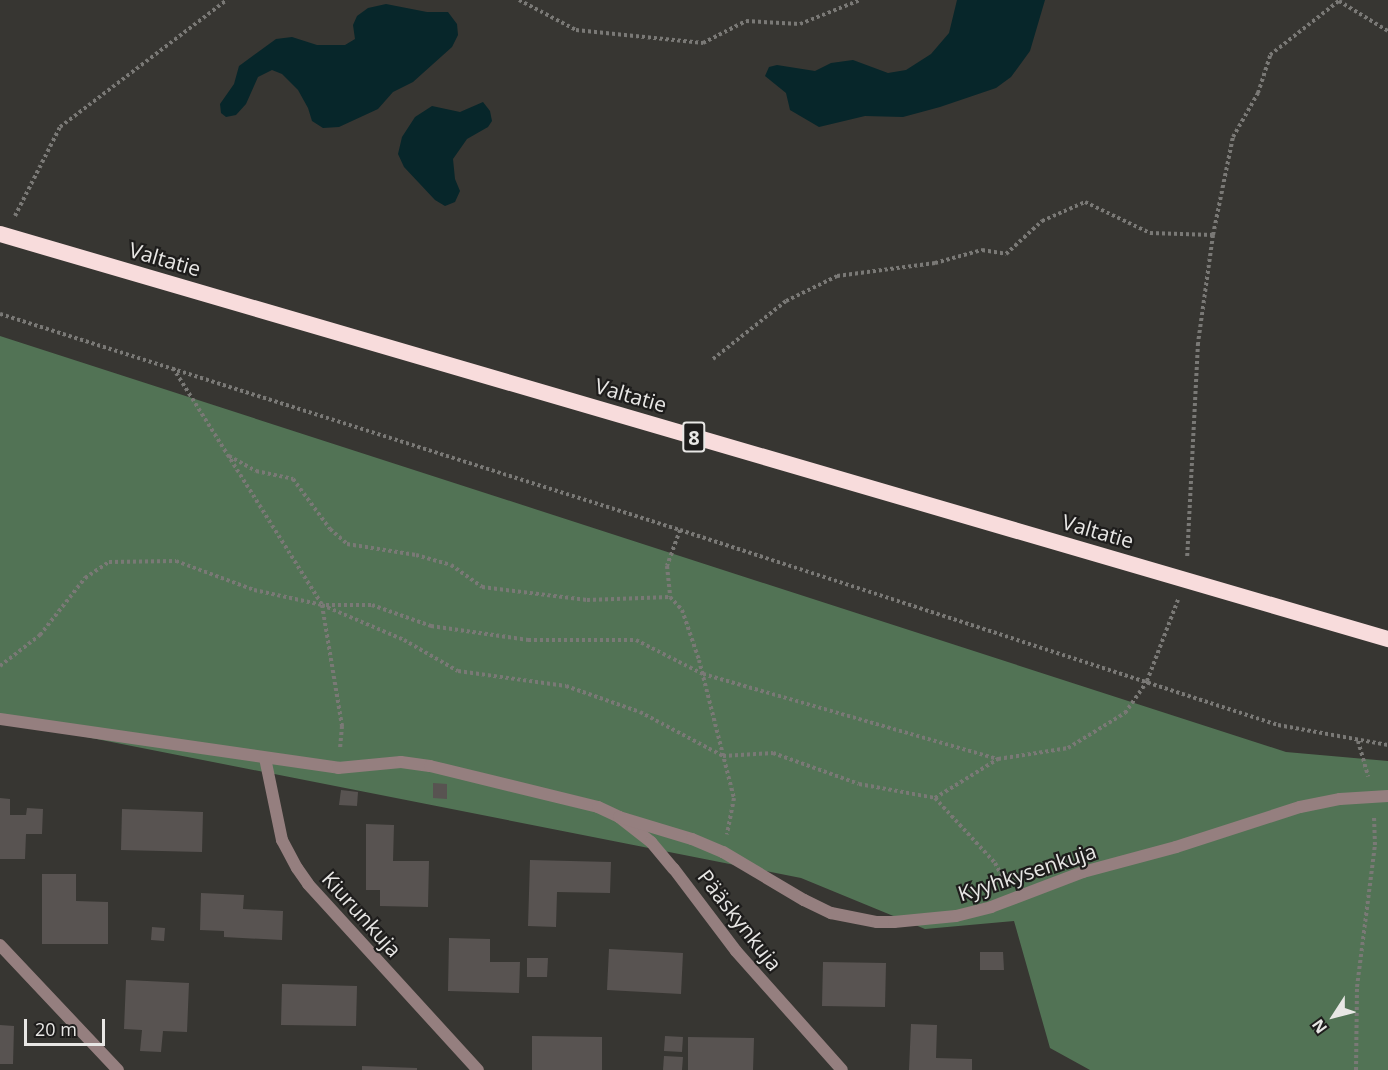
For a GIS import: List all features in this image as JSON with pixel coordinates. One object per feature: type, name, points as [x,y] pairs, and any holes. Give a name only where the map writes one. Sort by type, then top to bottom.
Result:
[{"type":"highway","name":"Valtatie","points":[[3,235],[1388,639]]},
{"type":"street","name":"Pääskynkuja","points":[[0,719],[338,768],[401,762],[430,766],[598,807],[619,817],[651,842],[674,868],[736,951],[842,1070]]},
{"type":"street","name":"Kiurunkuja","points":[[265,758],[282,840],[303,876],[478,1070]]},
{"type":"street","name":"Kyyhkysenkuja","points":[[619,817],[692,839],[723,852],[804,900],[850,918],[894,922],[956,916],[1014,898],[1083,872],[1300,807],[1340,799],[1388,796]]},
{"type":"street","points":[[0,945],[118,1070]]},
{"type":"path","points":[[3,235],[60,127],[226,0]]},
{"type":"path","points":[[519,0],[576,30],[704,43],[746,21],[800,24],[860,0]]},
{"type":"path","points":[[935,798],[998,759],[1068,748],[1125,714],[1147,681],[1186,580],[1198,343],[1212,236],[1233,137],[1258,93],[1270,55],[1340,0],[1388,31]]},
{"type":"path","points":[[712,359],[786,301],[837,276],[935,263],[982,250],[1006,254],[1042,221],[1085,202],[1150,233],[1212,236]]},
{"type":"path","points":[[0,314],[680,530],[1278,725],[1388,745]]},
{"type":"path","points":[[172,367],[322,605],[342,726],[338,768]]},
{"type":"path","points":[[228,456],[256,471],[293,479],[330,529],[347,544],[416,555],[451,565],[482,587],[587,600],[670,597]]},
{"type":"path","points":[[680,530],[667,566],[670,597],[682,610],[703,674],[734,798],[723,852]]},
{"type":"path","points":[[0,666],[40,635],[85,578],[109,562],[176,561],[254,590],[322,605],[404,640],[458,671],[566,686],[640,712],[723,756],[773,753],[859,784],[935,798],[995,863],[1014,898]]},
{"type":"path","points":[[322,605],[372,604],[431,626],[528,640],[636,640],[703,674],[998,759]]},
{"type":"path","points":[[1356,1070],[1357,987],[1375,845],[1374,797],[1358,741]]},
{"type":"green space","points":[[0,336],[1286,752],[1388,761],[1388,1070],[1090,1070],[1050,1048],[1014,921],[925,929],[801,878],[0,720]]},
{"type":"water","points":[[957,0],[1045,0],[1030,51],[1011,77],[996,88],[903,117],[865,116],[819,127],[790,110],[786,93],[765,76],[769,67],[777,65],[815,71],[831,63],[853,60],[888,73],[906,70],[931,54],[949,33]]},
{"type":"water","points":[[386,4],[427,12],[448,12],[457,24],[458,35],[452,47],[413,82],[393,92],[378,109],[339,127],[323,128],[312,121],[298,90],[282,74],[272,70],[258,77],[246,104],[236,115],[226,117],[221,113],[220,104],[234,84],[239,66],[276,39],[292,37],[317,45],[345,45],[355,39],[353,25],[357,16],[368,8]]},
{"type":"water","points":[[483,102],[490,111],[492,121],[488,127],[467,139],[453,159],[455,179],[460,191],[455,202],[445,206],[435,200],[404,167],[398,154],[402,137],[415,117],[432,106],[460,112]]},
{"type":"building","points":[[433,783],[447,784],[447,799],[433,798]]},
{"type":"building","points":[[341,790],[358,792],[357,806],[339,805]]},
{"type":"building","points":[[0,798],[10,799],[10,815],[26,815],[27,808],[43,809],[42,834],[26,834],[25,859],[0,859]]},
{"type":"building","points":[[122,809],[203,812],[202,852],[121,850]]},
{"type":"building","points":[[366,824],[394,825],[393,861],[429,861],[428,907],[380,906],[380,890],[366,890]]},
{"type":"building","points":[[530,860],[611,862],[610,893],[557,892],[556,927],[528,926]]},
{"type":"building","points":[[42,874],[76,874],[76,901],[108,902],[108,944],[42,944]]},
{"type":"building","points":[[201,893],[244,895],[243,909],[283,911],[282,940],[224,937],[224,931],[200,930]]},
{"type":"building","points":[[152,927],[165,928],[164,941],[151,940]]},
{"type":"building","points":[[449,938],[490,939],[490,962],[520,962],[519,993],[448,991]]},
{"type":"building","points":[[609,949],[683,953],[681,994],[607,990]]},
{"type":"building","points":[[980,952],[1003,952],[1004,970],[980,970]]},
{"type":"building","points":[[527,958],[548,958],[547,977],[527,977]]},
{"type":"building","points":[[823,962],[886,963],[885,1007],[822,1006]]},
{"type":"building","points":[[126,980],[189,983],[187,1032],[163,1031],[161,1052],[140,1051],[142,1030],[124,1029]]},
{"type":"building","points":[[282,984],[357,986],[356,1026],[281,1025]]},
{"type":"building","points":[[911,1024],[937,1025],[936,1058],[972,1059],[972,1070],[909,1070]]},
{"type":"building","points":[[0,1025],[14,1026],[13,1064],[0,1064]]},
{"type":"building","points":[[532,1036],[602,1037],[602,1070],[532,1070]]},
{"type":"building","points":[[665,1036],[683,1037],[682,1052],[664,1051]]},
{"type":"building","points":[[688,1037],[754,1038],[753,1070],[688,1070]]},
{"type":"building","points":[[664,1056],[683,1057],[682,1070],[663,1070]]},
{"type":"building","points":[[362,1066],[417,1068],[417,1070],[362,1070]]}]
